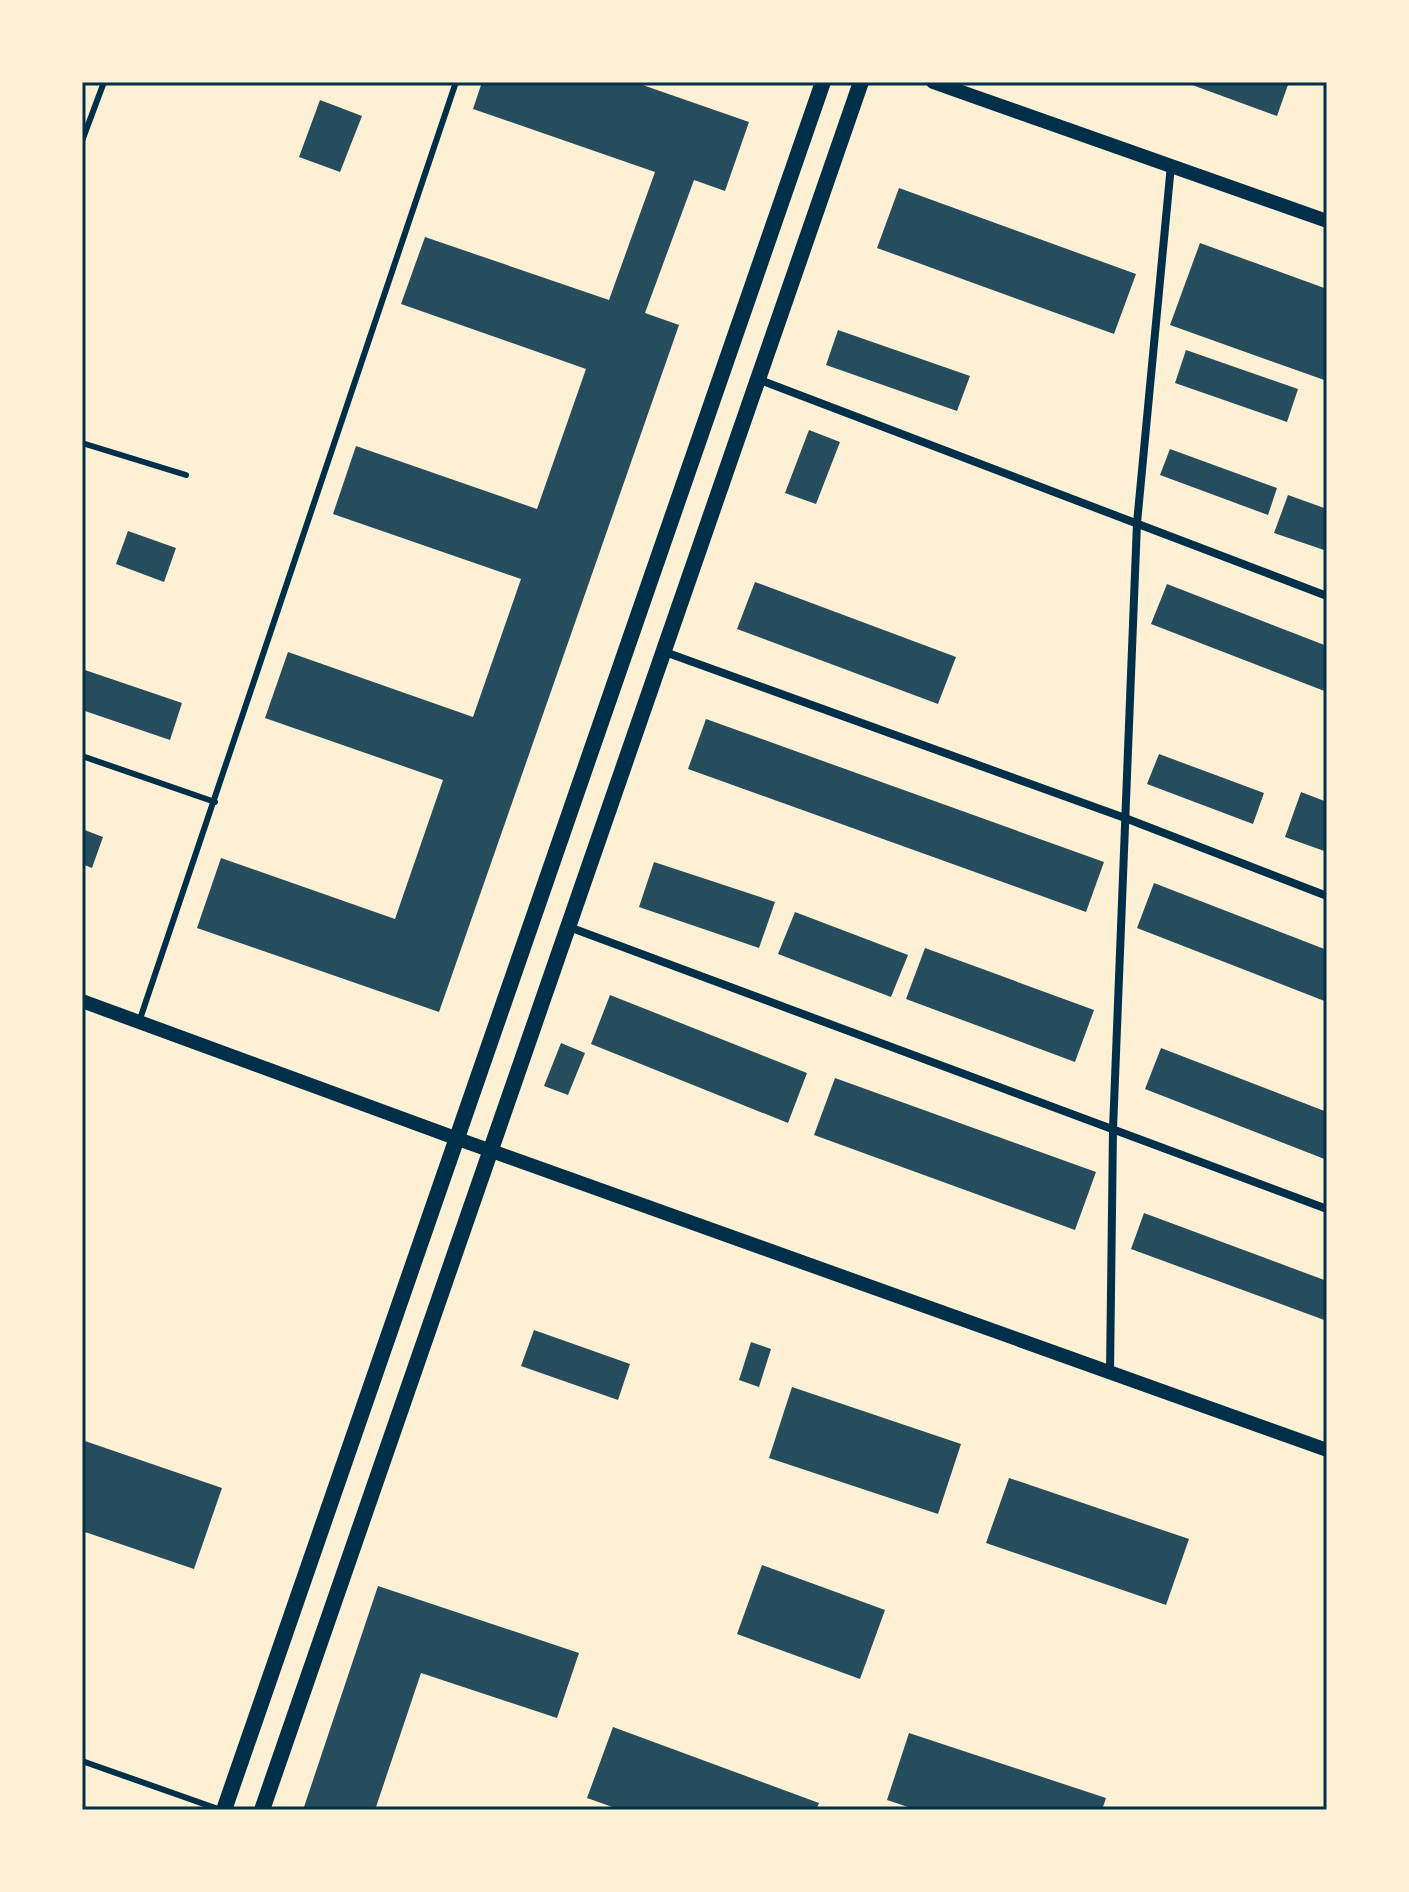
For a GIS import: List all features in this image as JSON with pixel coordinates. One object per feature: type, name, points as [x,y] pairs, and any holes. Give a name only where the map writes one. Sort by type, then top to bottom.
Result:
[{"type":"main road","points":[[222,1810],[458,1139],[823,82]]},
{"type":"main road","points":[[262,1810],[861,82]]},
{"type":"street","points":[[933,82],[1327,221]]},
{"type":"street","points":[[1110,1373],[1113,1129],[1137,523],[1171,165]]},
{"type":"street","points":[[760,380],[1327,596]]},
{"type":"street","points":[[665,652],[1125,818],[1327,896]]},
{"type":"street","points":[[569,927],[1327,1209]]},
{"type":"street","points":[[82,1001],[1327,1450]]},
{"type":"lane","points":[[82,141],[104,82]]},
{"type":"lane","points":[[139,1022],[456,82]]},
{"type":"lane","points":[[82,443],[186,475]]},
{"type":"lane","points":[[82,756],[215,802]]},
{"type":"lane","points":[[82,1761],[222,1810]]},
{"type":"building","points":[[482,82],[634,82],[749,122],[725,191],[694,180],[645,313],[679,325],[439,1012],[197,928],[221,858],[395,919],[443,780],[265,718],[288,652],[473,717],[521,579],[333,514],[356,446],[537,509],[586,369],[401,304],[425,237],[609,300],[655,172],[473,109]]},
{"type":"building","points":[[1184,82],[1289,82],[1277,116]]},
{"type":"building","points":[[320,100],[362,116],[340,172],[299,157]]},
{"type":"building","points":[[899,188],[1136,274],[1114,334],[877,248]]},
{"type":"building","points":[[1200,243],[1327,289],[1327,381],[1170,325]]},
{"type":"building","points":[[838,330],[970,376],[957,411],[826,365]]},
{"type":"building","points":[[1186,350],[1298,389],[1287,422],[1175,383]]},
{"type":"building","points":[[809,430],[840,442],[816,504],[785,493]]},
{"type":"building","points":[[1170,449],[1277,488],[1268,515],[1160,475]]},
{"type":"building","points":[[1288,495],[1327,509],[1327,551],[1274,533]]},
{"type":"building","points":[[128,531],[176,548],[164,582],[116,564]]},
{"type":"building","points":[[755,582],[956,657],[938,704],[737,629]]},
{"type":"building","points":[[1167,584],[1327,646],[1327,692],[1151,624]]},
{"type":"building","points":[[82,669],[182,703],[170,740],[82,710]]},
{"type":"building","points":[[706,719],[1104,862],[1086,912],[688,769]]},
{"type":"building","points":[[1159,754],[1264,793],[1253,824],[1147,784]]},
{"type":"building","points":[[1301,792],[1327,802],[1327,852],[1285,837]]},
{"type":"building","points":[[82,829],[103,837],[92,868],[82,864]]},
{"type":"building","points":[[654,862],[775,902],[759,948],[639,907]]},
{"type":"building","points":[[1154,883],[1327,950],[1327,1002],[1137,928]]},
{"type":"building","points":[[795,912],[908,955],[891,997],[778,954]]},
{"type":"building","points":[[925,948],[1094,1010],[1075,1062],[906,999]]},
{"type":"building","points":[[610,995],[807,1073],[788,1123],[591,1044]]},
{"type":"building","points":[[561,1043],[585,1053],[568,1095],[544,1086]]},
{"type":"building","points":[[1161,1048],[1327,1112],[1327,1160],[1145,1089]]},
{"type":"building","points":[[835,1078],[1096,1172],[1075,1230],[814,1135]]},
{"type":"building","points":[[1144,1213],[1327,1281],[1327,1321],[1131,1249]]},
{"type":"building","points":[[534,1330],[630,1364],[618,1400],[521,1366]]},
{"type":"building","points":[[751,1342],[771,1349],[759,1387],[739,1380]]},
{"type":"building","points":[[792,1387],[961,1444],[938,1514],[769,1458]]},
{"type":"building","points":[[82,1440],[222,1488],[194,1569],[82,1531]]},
{"type":"building","points":[[1009,1478],[1189,1539],[1166,1605],[986,1543]]},
{"type":"building","points":[[762,1565],[885,1610],[860,1679],[737,1634]]},
{"type":"building","points":[[378,1586],[579,1653],[557,1718],[421,1673],[375,1810],[303,1810]]},
{"type":"building","points":[[613,1727],[819,1803],[816,1810],[621,1810],[587,1798]]},
{"type":"building","points":[[909,1733],[1106,1798],[1102,1810],[917,1810],[887,1800]]}]
